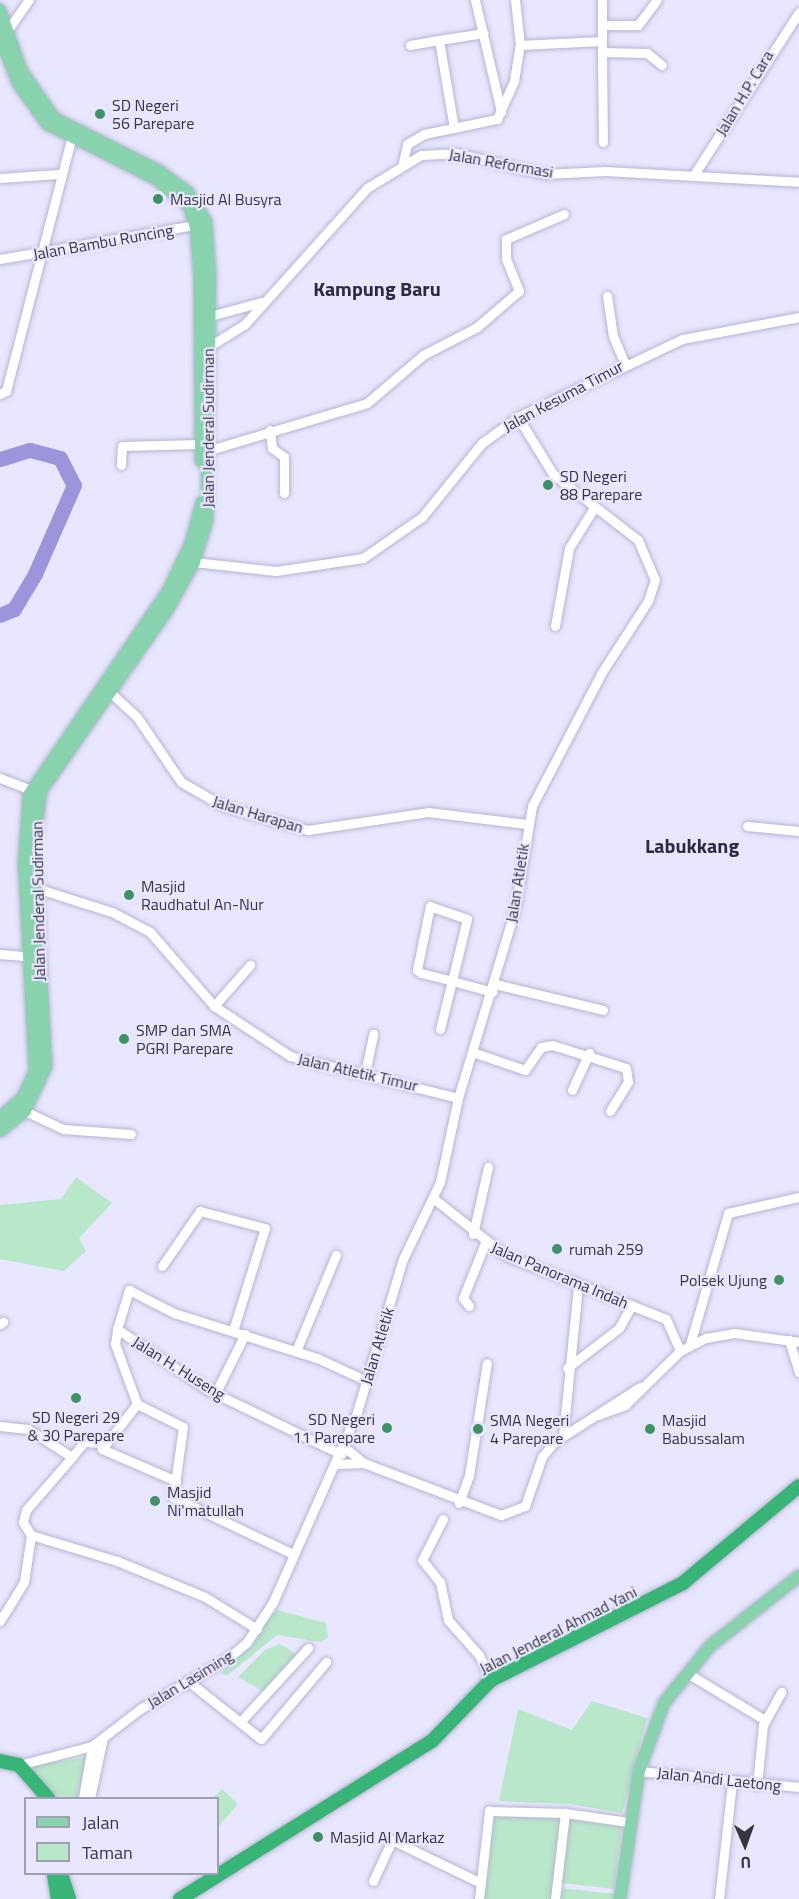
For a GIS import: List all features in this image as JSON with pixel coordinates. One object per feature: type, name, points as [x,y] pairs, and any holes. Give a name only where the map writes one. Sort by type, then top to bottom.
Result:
[{"type":"highway","name":"Jalan Jenderal Ahmad Yani","points":[[219,1874],[318,1817],[432,1741],[491,1680],[683,1583],[799,1486]]},
{"type":"highway","points":[[0,1761],[18,1765],[47,1797]]},
{"type":"highway","points":[[54,1875],[58,1899]]},
{"type":"highway","points":[[61,1875],[69,1899]]},
{"type":"highway","name":"Jalan Jenderal Ahmad Yani","points":[[180,1899],[218,1875]]},
{"type":"highway","name":"Jalan Jenderal Ahmad Yani","points":[[191,1899],[211,1879]]},
{"type":"main road","name":"Jalan Jenderal Sudirman","points":[[0,10],[4,34],[38,99],[72,136],[170,177],[187,191],[201,225],[210,316],[203,350]]},
{"type":"main road","name":"Jalan Jenderal Sudirman","points":[[30,886],[35,820],[41,791],[110,692],[137,647],[191,543],[202,503],[201,225]]},
{"type":"main road","name":"Jalan Jenderal Sudirman","points":[[0,1118],[23,1097],[35,1071],[33,957],[25,818],[32,790],[137,647],[194,562],[207,521],[203,450]]},
{"type":"main road","name":"Jalan Jenderal Sudirman","points":[[0,1131],[25,1111],[46,1067],[33,957]]},
{"type":"main road","points":[[620,1899],[628,1822],[639,1771],[653,1726],[687,1673],[710,1646],[799,1576]]},
{"type":"street","points":[[4,34],[29,0]]},
{"type":"street","points":[[475,0],[501,112]]},
{"type":"street","points":[[403,162],[411,140],[454,128],[493,122],[501,112],[520,45],[515,0]]},
{"type":"street","points":[[602,0],[603,142]]},
{"type":"street","points":[[602,25],[638,24],[657,0]]},
{"type":"street","name":"Jalan H.P. Cara","points":[[693,176],[799,12]]},
{"type":"street","points":[[410,45],[483,33]]},
{"type":"street","points":[[439,40],[454,128]]},
{"type":"street","points":[[520,45],[602,41]]},
{"type":"street","points":[[602,52],[647,53],[662,65]]},
{"type":"street","points":[[0,393],[6,391],[43,252],[59,174],[72,136]]},
{"type":"street","name":"Jalan Reformasi","points":[[203,350],[245,324],[367,188],[403,162],[446,152],[545,174],[693,176],[799,182]]},
{"type":"street","points":[[0,177],[59,174]]},
{"type":"street","points":[[121,465],[122,446],[203,450],[357,408],[423,355],[477,327],[520,290],[506,258],[506,239],[564,214]]},
{"type":"street","name":"Jalan Bambu Runcing","points":[[0,260],[201,225]]},
{"type":"street","points":[[608,296],[614,336],[625,364]]},
{"type":"street","points":[[210,316],[264,302]]},
{"type":"street","name":"Jalan Kesuma Timur","points":[[194,562],[276,571],[363,558],[422,517],[482,443],[518,417],[625,364],[682,339],[799,317]]},
{"type":"street","name":"Jalan Atletik","points":[[337,1464],[367,1381],[403,1259],[433,1198],[459,1098],[475,1053],[515,909],[526,824],[546,771],[648,601],[655,580],[638,540],[552,474],[518,417]]},
{"type":"street","points":[[270,430],[272,448],[284,458],[284,493]]},
{"type":"street","points":[[555,626],[569,548],[595,506]]},
{"type":"street","name":"Jalan Harapan","points":[[110,692],[137,717],[181,782],[223,806],[308,830],[428,812],[526,824]]},
{"type":"street","points":[[0,778],[32,790]]},
{"type":"street","points":[[747,826],[799,831]]},
{"type":"street","name":"Jalan Atletik Timur","points":[[30,886],[112,912],[150,932],[214,1006],[290,1056],[459,1098]]},
{"type":"street","points":[[440,1029],[452,981],[466,919],[432,906],[416,967],[452,981],[603,1011]]},
{"type":"street","points":[[0,954],[33,957]]},
{"type":"street","points":[[214,1006],[250,964]]},
{"type":"street","points":[[365,1073],[373,1034]]},
{"type":"street","points":[[475,1053],[525,1070],[544,1046],[589,1053],[628,1070],[628,1082],[610,1111]]},
{"type":"street","points":[[572,1090],[589,1053]]},
{"type":"street","points":[[25,1111],[63,1129],[131,1134]]},
{"type":"street","points":[[473,1234],[488,1167]]},
{"type":"street","points":[[690,1344],[728,1213],[799,1197]]},
{"type":"street","name":"Jalan Panorama Indah","points":[[433,1198],[485,1243],[578,1285],[666,1319],[680,1351]]},
{"type":"street","points":[[162,1266],[200,1211],[265,1228],[233,1331]]},
{"type":"street","points":[[469,1306],[463,1298],[485,1243]]},
{"type":"street","points":[[296,1351],[336,1255]]},
{"type":"street","points":[[563,1436],[567,1368],[578,1285]]},
{"type":"street","points":[[117,1329],[129,1290],[174,1313],[296,1351],[367,1381]]},
{"type":"street","points":[[567,1368],[619,1328],[632,1305]]},
{"type":"street","name":"Jalan H. Huseng","points":[[137,1404],[115,1344],[117,1329],[215,1394],[343,1450],[364,1463]]},
{"type":"street","points":[[337,1464],[364,1463],[494,1516],[521,1509],[542,1457],[563,1436],[598,1415],[625,1405],[640,1387],[690,1344],[734,1333],[794,1341],[799,1372]]},
{"type":"street","points":[[215,1394],[244,1334]]},
{"type":"street","points":[[459,1503],[469,1475],[486,1363]]},
{"type":"street","points":[[104,1443],[137,1404],[182,1425],[173,1497],[291,1553]]},
{"type":"street","points":[[0,1426],[28,1429],[72,1457]]},
{"type":"street","points":[[0,1621],[24,1582],[31,1535],[23,1522],[26,1510],[84,1442],[104,1443]]},
{"type":"street","points":[[104,1443],[106,1454],[176,1481]]},
{"type":"street","name":"Jalan Lasiming","points":[[18,1765],[92,1746],[188,1681],[227,1659],[257,1629],[291,1553],[337,1464]]},
{"type":"street","points":[[442,1519],[422,1560],[440,1582],[448,1620],[479,1655],[491,1680]]},
{"type":"street","points":[[31,1535],[117,1561],[205,1597],[257,1629]]},
{"type":"street","points":[[242,1720],[308,1648]]},
{"type":"street","points":[[188,1681],[242,1720],[259,1739],[265,1737],[326,1662]]},
{"type":"street","points":[[687,1673],[765,1720]]},
{"type":"street","points":[[757,1785],[765,1720],[781,1692]]},
{"type":"street","points":[[90,1797],[103,1738]]},
{"type":"street","points":[[83,1797],[92,1746]]},
{"type":"street","name":"Jalan Andi Laetong","points":[[639,1771],[732,1783],[799,1786]]},
{"type":"street","points":[[719,1899],[732,1783]]},
{"type":"street","points":[[479,1899],[489,1811],[565,1813],[628,1822]]},
{"type":"street","points":[[555,1899],[565,1813]]},
{"type":"street","points":[[373,1881],[392,1840],[481,1884]]},
{"type":"green space","points":[[76,1177],[112,1203],[79,1238],[86,1251],[64,1271],[0,1259],[0,1205],[61,1199]]},
{"type":"green space","points":[[277,1610],[326,1623],[328,1637],[321,1642],[277,1635],[228,1675],[221,1674]]},
{"type":"green space","points":[[280,1644],[298,1655],[264,1692],[238,1677],[265,1650]]},
{"type":"green space","points":[[592,1701],[647,1718],[622,1813],[570,1804],[499,1801],[518,1709],[572,1730]]},
{"type":"green space","points":[[88,1757],[77,1797],[53,1797],[28,1766]]},
{"type":"green space","points":[[222,1789],[238,1804],[219,1826],[219,1797],[214,1797]]},
{"type":"green space","points":[[490,1813],[564,1816],[553,1899],[482,1899]]},
{"type":"green space","points":[[571,1815],[622,1824],[614,1889],[561,1883]]},
{"type":"green space","points":[[559,1888],[616,1894],[615,1899],[558,1899]]},
{"type":"waterway","points":[[0,459],[30,450],[60,458],[74,485],[35,574],[14,609],[0,615]]},
{"type":"place","name":"SD Negeri 56 Parepare","points":[[100,114]]},
{"type":"place","name":"Masjid Al Busyra","points":[[158,199]]},
{"type":"place","name":"SD Negeri 88 Parepare","points":[[548,485]]},
{"type":"place","name":"Masjid Raudhatul An-Nur","points":[[129,895]]},
{"type":"place","name":"SMP dan SMA PGRI Parepare","points":[[124,1039]]},
{"type":"place","name":"rumah 259","points":[[557,1249]]},
{"type":"place","name":"Polsek Ujung","points":[[779,1280]]},
{"type":"place","name":"SD Negeri 29 & 30 Parepare","points":[[76,1398]]},
{"type":"place","name":"SD Negeri 11 Parepare","points":[[387,1428]]},
{"type":"place","name":"SMA Negeri 4 Parepare","points":[[478,1429]]},
{"type":"place","name":"Masjid Babussalam","points":[[650,1429]]},
{"type":"place","name":"Masjid Ni'matullah","points":[[155,1501]]},
{"type":"place","name":"Masjid Al Markaz","points":[[318,1837]]},
{"type":"district","name":"Kampung Baru","points":[[377,288]]},
{"type":"district","name":"Labukkang","points":[[692,845]]}]
